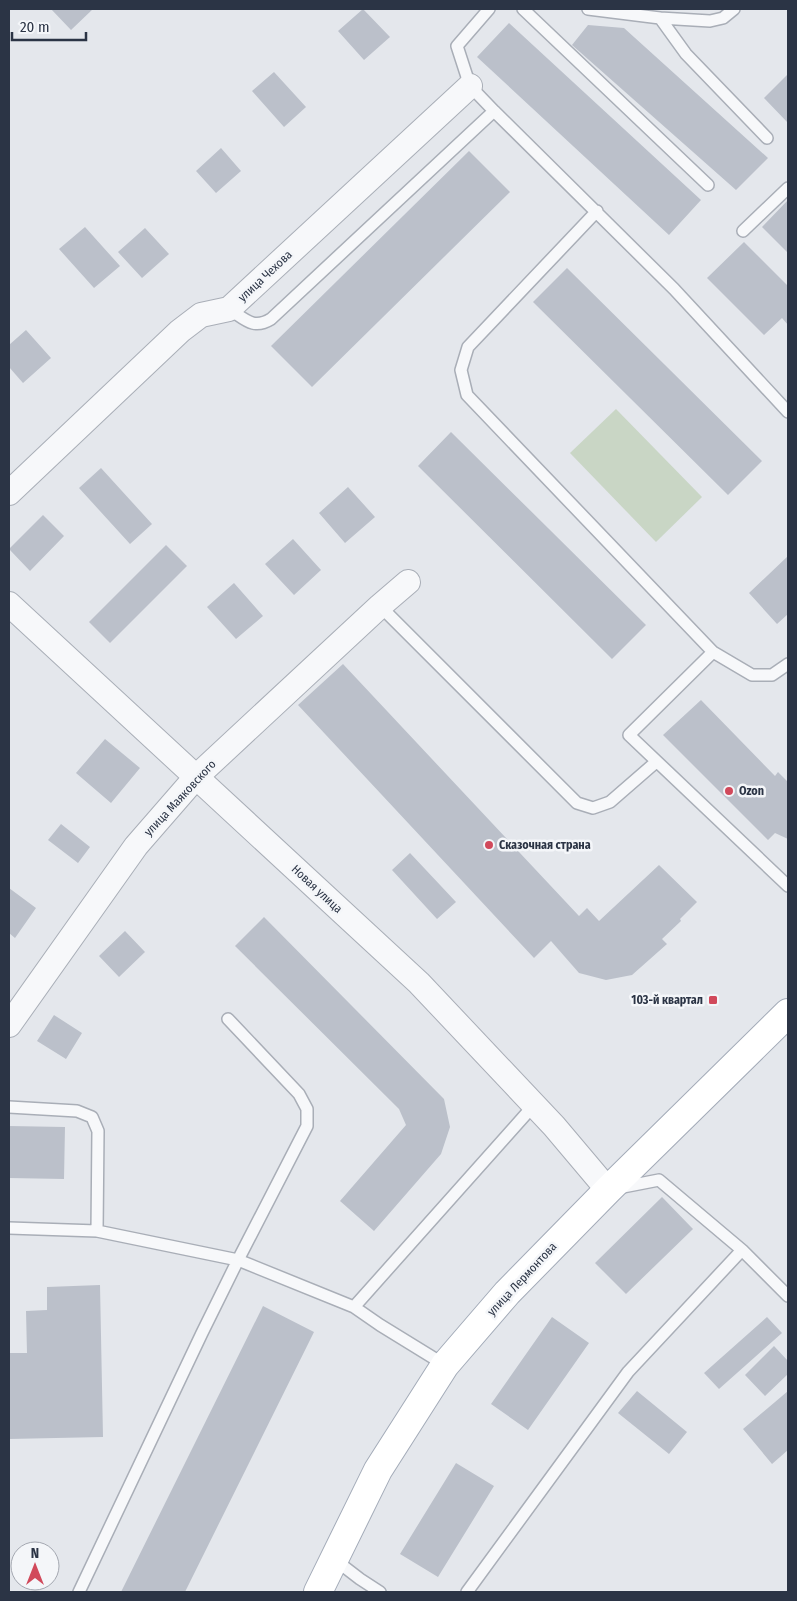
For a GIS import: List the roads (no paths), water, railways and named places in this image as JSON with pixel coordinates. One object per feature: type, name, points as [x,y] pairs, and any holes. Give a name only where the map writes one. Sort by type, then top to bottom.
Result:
[{"type":"main road","name":"улица Лермонтова","points":[[318,1592],[378,1470],[445,1365],[507,1293],[608,1190],[788,1013]]},
{"type":"street","name":"улица Чехова","points":[[9,493],[180,331],[201,315],[229,309],[470,86]]},
{"type":"street","name":"улица Маяковского","points":[[9,1025],[136,846],[196,778],[408,582]]},
{"type":"street","name":"Новая улица","points":[[9,604],[419,983],[534,1104],[608,1190]]},
{"type":"lane","points":[[489,9],[457,46],[470,86],[598,211],[674,289],[788,412]]},
{"type":"lane","points":[[523,9],[708,185]]},
{"type":"lane","points":[[588,9],[602,9],[660,18],[710,21],[723,18],[734,9]]},
{"type":"lane","points":[[660,18],[686,54],[767,138]]},
{"type":"lane","points":[[229,309],[254,325],[262,324],[271,319],[494,111]]},
{"type":"lane","points":[[743,231],[788,188]]},
{"type":"lane","points":[[598,211],[468,347],[461,370],[467,395],[713,652],[752,675],[772,675],[788,664]]},
{"type":"lane","points":[[380,606],[576,803],[593,808],[610,802],[656,762]]},
{"type":"lane","points":[[713,652],[629,735],[788,886]]},
{"type":"lane","points":[[79,1592],[202,1333],[307,1126],[307,1109],[299,1094],[228,1019]]},
{"type":"lane","points":[[354,1307],[534,1104]]},
{"type":"lane","points":[[9,1107],[77,1111],[92,1117],[98,1131],[97,1231]]},
{"type":"lane","points":[[608,1190],[659,1180],[742,1250],[788,1296]]},
{"type":"lane","points":[[9,1228],[97,1231],[238,1260],[354,1307],[445,1365]]},
{"type":"lane","points":[[468,1592],[628,1372],[742,1250]]},
{"type":"lane","points":[[334,1559],[380,1592]]},
{"type":"place","name":"Ozon","points":[[729,791]]},
{"type":"place","name":"Сказочная страна","points":[[489,845]]},
{"type":"place","name":"103-й квартал","points":[[713,1000]]}]
